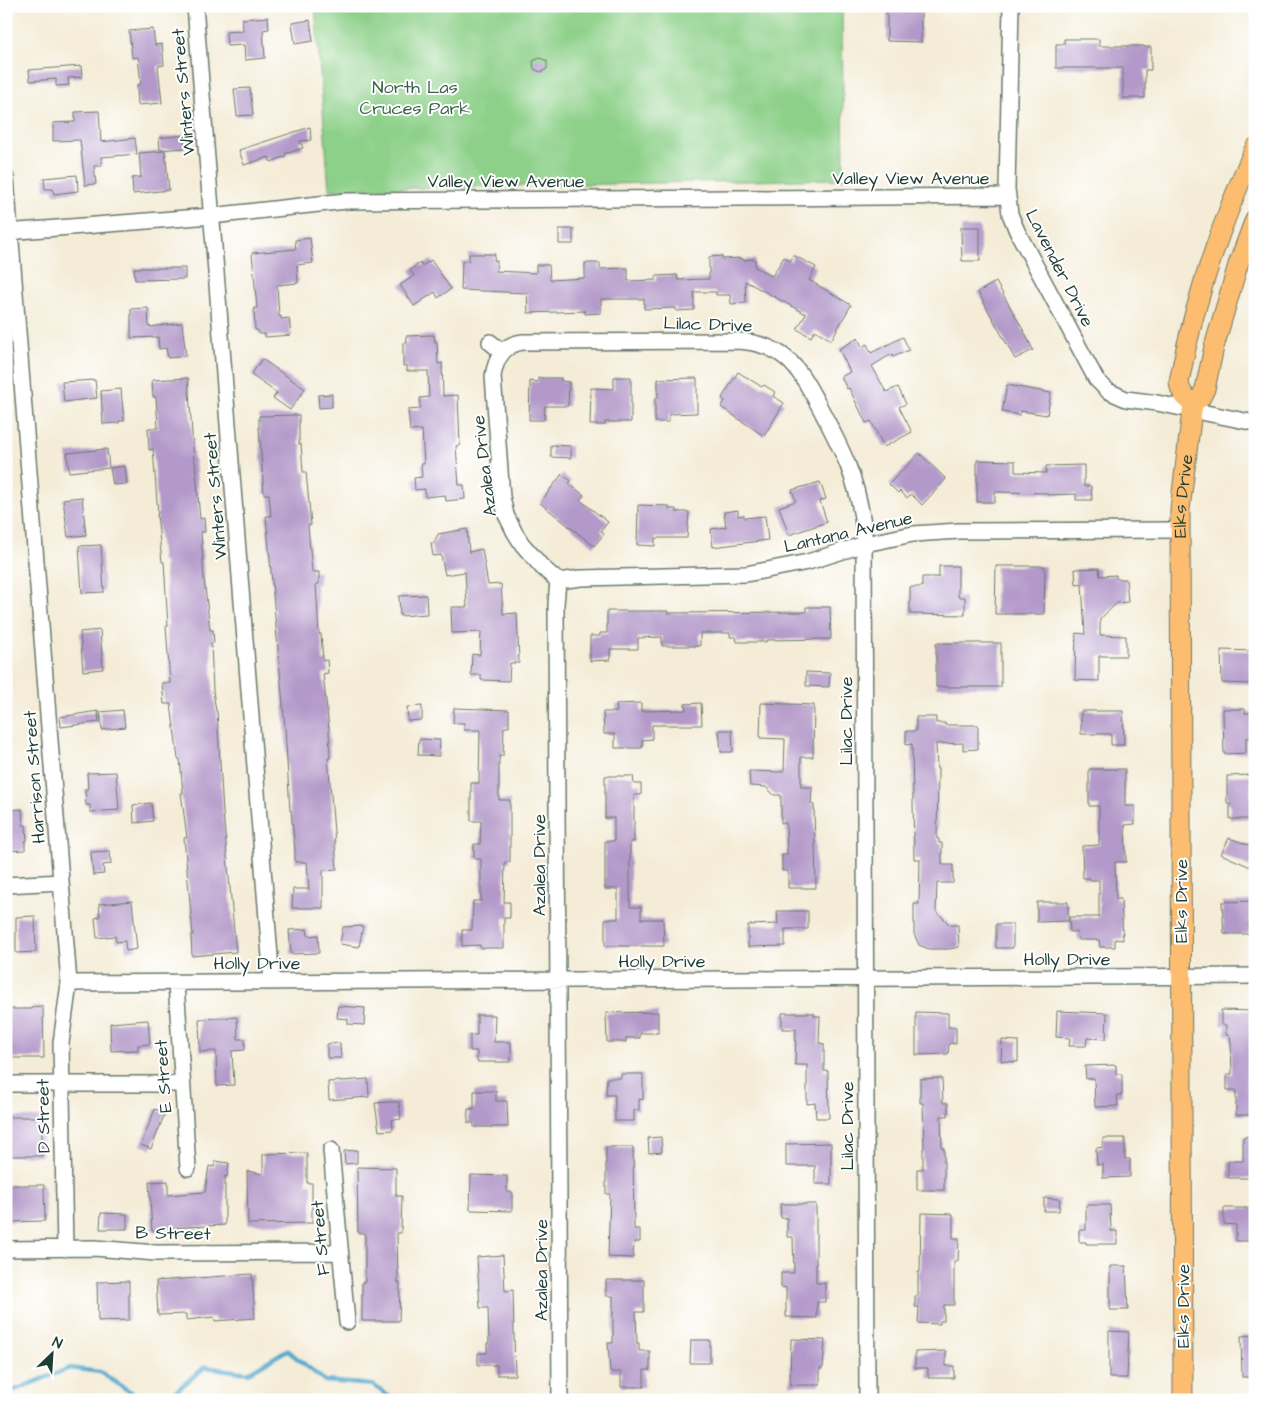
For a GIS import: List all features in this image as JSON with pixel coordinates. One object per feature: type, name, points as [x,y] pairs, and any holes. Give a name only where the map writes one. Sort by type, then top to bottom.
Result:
[{"type":"main road","points":[[1193,407],[1182,392],[1179,382],[1186,344],[1210,256],[1232,199],[1255,148]]},
{"type":"main road","name":"Elks Drive","points":[[1183,1400],[1179,530],[1182,483],[1193,407],[1205,389],[1217,338],[1238,265],[1255,219]]},
{"type":"street","name":"Winters Street","points":[[194,6],[272,982]]},
{"type":"street","name":"Lavender Drive","points":[[1011,6],[1007,196],[1010,214],[1092,372],[1108,391],[1126,399],[1193,407],[1255,423]]},
{"type":"street","name":"Harrison Street","points":[[6,178],[8,232],[69,983]]},
{"type":"street","name":"Valley View Avenue","points":[[8,232],[211,216],[346,201],[1007,196]]},
{"type":"street","name":"Lilac Drive","points":[[502,352],[512,344],[523,342],[739,341],[755,343],[782,355],[800,373],[846,457],[855,480],[860,502],[865,544],[867,1396]]},
{"type":"street","points":[[490,342],[502,352]]},
{"type":"street","name":"Azalea Drive","points":[[502,352],[493,376],[504,506],[515,534],[542,567],[558,581],[556,604],[560,1400]]},
{"type":"street","name":"Lantana Avenue","points":[[558,581],[581,578],[746,574],[808,562],[865,544],[913,534],[959,531],[1179,530]]},
{"type":"street","points":[[6,885],[62,882]]},
{"type":"street","name":"Holly Drive","points":[[69,983],[1255,976]]},
{"type":"street","name":"D Street","points":[[65,1249],[61,1043],[69,983]]},
{"type":"street","name":"E Street","points":[[176,983],[188,1168]]},
{"type":"street","points":[[6,1084],[182,1084]]},
{"type":"street","name":"F Street","points":[[331,1150],[346,1322]]},
{"type":"street","name":"B Street","points":[[6,1249],[111,1249],[156,1253],[339,1252]]},
{"type":"green space","name":"North Las Cruces Park","points":[[315,6],[842,6],[844,179],[329,190]]},
{"type":"building","points":[[887,6],[921,6],[921,42],[887,41]]},
{"type":"building","points":[[268,17],[269,29],[263,30],[265,58],[245,60],[244,45],[227,46],[226,32],[243,31],[242,19]]},
{"type":"building","points":[[310,20],[313,41],[295,44],[292,23]]},
{"type":"building","points":[[153,29],[155,45],[162,44],[164,65],[158,66],[162,103],[138,105],[137,85],[141,84],[138,57],[132,58],[129,31]]},
{"type":"building","points":[[1064,39],[1099,39],[1099,46],[1151,47],[1151,70],[1145,70],[1145,98],[1123,98],[1123,68],[1056,68],[1056,44],[1064,44]]},
{"type":"building","points":[[540,58],[547,61],[547,69],[541,72],[534,69],[533,61]]},
{"type":"building","points":[[81,66],[82,77],[68,78],[69,85],[56,86],[56,79],[30,81],[29,70]]},
{"type":"building","points":[[250,88],[253,115],[237,116],[234,89]]},
{"type":"building","points":[[99,111],[101,142],[135,138],[137,154],[101,157],[102,166],[94,166],[96,184],[85,185],[80,140],[53,141],[53,123],[75,122],[75,112]]},
{"type":"building","points":[[310,127],[311,140],[300,141],[303,148],[285,154],[286,156],[271,162],[269,157],[244,165],[239,150]]},
{"type":"building","points":[[184,135],[185,148],[160,150],[159,138]]},
{"type":"building","points":[[165,151],[169,190],[133,194],[132,178],[141,177],[139,153]]},
{"type":"building","points":[[77,175],[78,191],[54,194],[53,189],[45,189],[44,178]]},
{"type":"building","points":[[961,227],[980,227],[980,261],[962,261]]},
{"type":"building","points":[[559,229],[573,229],[573,244],[559,244]]},
{"type":"building","points":[[310,238],[313,263],[297,265],[298,283],[277,285],[279,316],[281,316],[281,319],[289,318],[291,335],[265,337],[265,334],[259,334],[258,330],[255,330],[254,308],[257,308],[252,253],[296,249],[295,240]]},
{"type":"building","points":[[469,254],[495,254],[494,260],[497,261],[496,271],[536,273],[536,265],[549,265],[550,280],[585,278],[585,263],[600,263],[600,269],[628,268],[628,281],[656,280],[656,276],[677,275],[678,280],[709,279],[709,257],[722,256],[722,259],[755,259],[755,267],[772,276],[784,257],[791,261],[793,255],[816,267],[809,280],[851,305],[831,340],[815,330],[811,337],[797,329],[806,314],[745,281],[746,303],[731,304],[730,295],[716,295],[716,292],[694,292],[694,310],[676,311],[676,308],[644,309],[644,299],[601,299],[601,313],[585,314],[585,311],[528,313],[527,293],[461,290],[462,261],[469,261]]},
{"type":"building","points":[[431,260],[451,289],[438,298],[435,292],[414,306],[400,285],[414,276],[410,270],[420,263],[422,266]]},
{"type":"building","points":[[134,268],[185,268],[185,279],[135,280]]},
{"type":"building","points":[[996,282],[1033,350],[1015,359],[978,292]]},
{"type":"building","points":[[148,308],[149,327],[182,323],[186,356],[168,358],[166,348],[159,349],[158,337],[131,338],[131,309]]},
{"type":"building","points":[[434,335],[435,342],[437,342],[438,364],[442,363],[443,396],[458,395],[460,445],[456,446],[459,485],[464,485],[465,499],[446,501],[445,495],[425,497],[425,489],[415,490],[414,478],[422,477],[421,464],[424,464],[422,430],[410,431],[408,410],[420,409],[420,398],[429,397],[428,371],[407,371],[407,365],[403,366],[403,343],[407,343],[406,336]]},
{"type":"building","points":[[903,337],[909,350],[893,357],[892,354],[872,366],[886,392],[898,387],[906,404],[899,407],[912,432],[884,447],[871,421],[866,423],[849,388],[847,389],[841,377],[850,372],[839,349],[858,338],[862,347],[867,344],[871,353]]},
{"type":"building","points":[[262,359],[305,389],[290,410],[273,398],[277,393],[251,375]]},
{"type":"building","points":[[738,372],[762,387],[764,385],[775,392],[773,396],[784,403],[764,436],[721,407],[725,401],[722,398]]},
{"type":"building","points":[[614,377],[631,377],[631,422],[605,422],[605,425],[590,425],[591,388],[614,389]]},
{"type":"building","points":[[188,378],[200,519],[204,518],[205,532],[201,532],[204,579],[210,630],[213,630],[214,643],[211,643],[213,691],[217,711],[223,813],[236,952],[192,956],[191,935],[193,935],[184,838],[187,837],[181,793],[183,793],[180,759],[178,759],[171,704],[164,704],[162,683],[170,683],[166,626],[168,626],[164,562],[162,562],[157,514],[153,449],[149,450],[148,428],[158,428],[156,397],[153,397],[152,380]]},
{"type":"building","points":[[538,378],[561,378],[561,381],[569,382],[568,406],[545,406],[544,420],[529,420],[530,381],[538,382]]},
{"type":"building","points":[[697,378],[697,413],[669,414],[669,422],[655,422],[655,398],[658,398],[658,379]]},
{"type":"building","points":[[95,380],[97,398],[64,402],[62,382]]},
{"type":"building","points":[[1007,385],[1051,393],[1047,415],[1021,411],[1020,415],[1002,412]]},
{"type":"building","points":[[121,389],[124,421],[103,424],[101,391]]},
{"type":"building","points":[[332,394],[332,407],[319,408],[318,395]]},
{"type":"building","points":[[299,415],[299,444],[301,444],[303,472],[306,472],[311,525],[308,526],[312,572],[319,572],[319,584],[316,584],[319,634],[321,634],[323,661],[327,660],[328,673],[323,674],[329,729],[330,758],[328,758],[337,869],[323,870],[323,908],[292,908],[293,889],[309,889],[307,862],[295,862],[266,516],[271,516],[269,494],[264,494],[259,428],[259,416]]},
{"type":"building","points":[[551,445],[571,446],[571,458],[551,457]]},
{"type":"building","points":[[107,449],[109,468],[69,472],[67,453]]},
{"type":"building","points":[[919,453],[946,479],[922,505],[911,494],[907,498],[900,491],[898,493],[889,484]]},
{"type":"building","points":[[977,460],[1015,461],[1015,472],[1046,473],[1046,466],[1084,465],[1084,486],[1091,486],[1092,500],[1076,500],[1076,494],[1047,495],[1047,493],[995,492],[995,502],[977,502]]},
{"type":"building","points":[[125,466],[127,484],[113,485],[110,468]]},
{"type":"building","points":[[562,474],[571,481],[569,484],[584,495],[580,500],[608,522],[601,531],[604,534],[594,546],[540,503]]},
{"type":"building","points":[[820,482],[826,499],[820,501],[827,522],[789,535],[779,507],[796,501],[792,490]]},
{"type":"building","points":[[82,497],[86,535],[68,537],[63,499]]},
{"type":"building","points":[[638,505],[669,506],[669,509],[676,509],[676,512],[689,512],[687,538],[655,538],[655,546],[637,545]]},
{"type":"building","points":[[738,510],[738,516],[744,515],[744,518],[765,516],[768,540],[713,547],[711,529],[726,527],[724,512]]},
{"type":"building","points":[[467,529],[469,552],[482,549],[488,585],[501,584],[503,614],[517,613],[519,663],[510,663],[509,681],[481,680],[481,675],[471,675],[472,654],[480,655],[481,632],[452,633],[451,607],[467,607],[465,572],[445,575],[441,555],[433,556],[431,543],[434,543],[438,534]]},
{"type":"building","points":[[101,545],[104,592],[82,593],[79,546]]},
{"type":"building","points":[[939,566],[958,566],[958,597],[965,597],[965,615],[910,614],[910,587],[922,587],[922,577],[939,577]]},
{"type":"building","points":[[996,566],[1045,566],[1044,614],[995,614]]},
{"type":"building","points":[[1099,568],[1100,576],[1116,575],[1116,579],[1126,579],[1128,602],[1117,603],[1100,619],[1100,635],[1126,636],[1126,656],[1099,656],[1099,681],[1075,680],[1076,633],[1085,634],[1082,584],[1076,585],[1075,569]]},
{"type":"building","points":[[426,595],[427,614],[400,616],[399,596]]},
{"type":"building","points":[[806,607],[830,607],[831,639],[737,642],[736,637],[730,637],[730,633],[700,633],[700,646],[662,646],[662,637],[638,638],[638,649],[610,649],[610,660],[590,661],[590,636],[600,636],[600,633],[607,633],[607,611],[668,611],[668,613],[806,612]]},
{"type":"building","points":[[100,630],[103,669],[83,671],[80,632]]},
{"type":"building","points":[[936,643],[1001,643],[1001,687],[936,687]]},
{"type":"building","points":[[1221,650],[1255,651],[1255,684],[1222,683]]},
{"type":"building","points":[[806,672],[830,673],[829,687],[806,686]]},
{"type":"building","points":[[641,703],[641,711],[686,710],[685,704],[701,703],[702,725],[652,725],[652,739],[642,740],[642,748],[615,748],[615,734],[604,734],[603,712],[617,712],[616,704]]},
{"type":"building","points":[[761,703],[814,705],[813,757],[801,757],[801,787],[812,787],[811,804],[814,805],[816,888],[788,888],[788,871],[782,871],[782,855],[787,855],[786,823],[781,823],[781,795],[774,795],[766,787],[750,786],[749,771],[784,771],[785,739],[760,738]]},
{"type":"building","points":[[422,706],[422,720],[408,721],[407,707]]},
{"type":"building","points":[[454,708],[509,710],[509,727],[504,727],[503,756],[499,756],[499,800],[510,800],[510,862],[505,862],[504,902],[510,902],[510,918],[504,918],[504,948],[480,948],[480,945],[462,946],[462,930],[472,930],[473,901],[481,901],[481,859],[474,859],[474,844],[480,844],[481,821],[471,821],[471,783],[479,783],[480,730],[464,730],[464,723],[453,723]]},
{"type":"building","points":[[1223,709],[1245,709],[1245,713],[1255,713],[1255,738],[1246,738],[1246,753],[1224,754]]},
{"type":"building","points":[[123,710],[125,727],[102,730],[100,712]]},
{"type":"building","points":[[98,711],[99,722],[61,727],[60,717]]},
{"type":"building","points":[[1081,711],[1123,711],[1124,745],[1111,745],[1111,734],[1081,734]]},
{"type":"building","points":[[916,717],[936,717],[936,723],[945,723],[945,725],[978,725],[978,749],[963,750],[963,743],[936,744],[938,769],[937,839],[939,839],[939,843],[942,843],[942,865],[953,865],[953,883],[937,883],[936,911],[950,925],[958,925],[959,947],[949,949],[929,949],[919,945],[914,934],[914,904],[919,904],[920,859],[914,859],[912,744],[906,745],[906,731],[916,731]]},
{"type":"building","points":[[719,730],[732,730],[733,752],[721,752]]},
{"type":"building","points":[[419,739],[440,740],[439,756],[418,755]]},
{"type":"building","points":[[1089,769],[1125,769],[1125,806],[1135,806],[1135,824],[1125,825],[1126,862],[1115,862],[1116,899],[1121,899],[1123,940],[1115,939],[1115,947],[1100,947],[1099,940],[1078,940],[1077,932],[1070,932],[1069,917],[1099,917],[1099,880],[1083,878],[1082,846],[1099,845],[1099,806],[1089,806]]},
{"type":"building","points":[[116,772],[119,810],[90,812],[90,805],[86,805],[87,773]]},
{"type":"building","points":[[1251,775],[1251,819],[1230,819],[1230,804],[1227,804],[1227,776]]},
{"type":"building","points":[[605,776],[633,776],[634,784],[641,784],[641,795],[634,795],[634,842],[630,842],[630,907],[641,907],[641,919],[663,919],[664,946],[605,946],[605,919],[618,919],[618,889],[605,889],[605,841],[614,841],[614,818],[605,818]]},
{"type":"building","points":[[151,803],[153,821],[134,823],[133,805]]},
{"type":"building","points":[[22,809],[23,825],[26,825],[27,841],[25,841],[25,850],[6,851],[6,810]]},
{"type":"building","points":[[1229,838],[1255,847],[1255,869],[1221,854]]},
{"type":"building","points":[[110,851],[111,864],[103,865],[104,874],[93,875],[91,852]]},
{"type":"building","points":[[132,901],[137,949],[126,951],[125,941],[116,942],[115,936],[97,938],[95,918],[100,917],[99,904]]},
{"type":"building","points":[[1255,901],[1255,922],[1248,922],[1249,934],[1224,934],[1222,902]]},
{"type":"building","points":[[1037,902],[1068,902],[1068,921],[1037,922]]},
{"type":"building","points":[[777,911],[808,911],[808,929],[785,929],[785,946],[748,947],[748,925],[778,924]]},
{"type":"building","points":[[35,916],[36,952],[16,953],[16,917]]},
{"type":"building","points":[[996,924],[1013,924],[1013,948],[996,948]]},
{"type":"building","points":[[363,926],[359,947],[340,944],[343,927]]},
{"type":"building","points":[[307,929],[308,936],[318,935],[319,953],[291,954],[289,930]]},
{"type":"building","points":[[43,1006],[44,1058],[6,1058],[6,1009],[32,1009],[31,1007]]},
{"type":"building","points":[[338,1006],[365,1008],[364,1025],[348,1024],[348,1019],[337,1018]]},
{"type":"building","points":[[1221,1010],[1255,1011],[1255,1115],[1236,1115],[1236,1090],[1227,1090],[1227,1074],[1232,1074],[1231,1043],[1230,1036],[1226,1035],[1226,1025],[1221,1025]]},
{"type":"building","points":[[1057,1011],[1107,1013],[1106,1039],[1087,1038],[1086,1046],[1069,1046],[1070,1038],[1056,1037]]},
{"type":"building","points":[[658,1012],[658,1033],[640,1033],[640,1038],[626,1038],[626,1042],[607,1042],[606,1013]]},
{"type":"building","points":[[916,1012],[948,1013],[948,1027],[956,1027],[956,1044],[949,1043],[948,1054],[916,1055]]},
{"type":"building","points":[[782,1013],[814,1013],[814,1016],[820,1016],[819,1043],[824,1044],[824,1071],[828,1071],[829,1118],[816,1118],[815,1103],[807,1104],[807,1065],[795,1065],[796,1029],[782,1029]]},
{"type":"building","points":[[477,1015],[495,1015],[494,1042],[511,1042],[511,1062],[477,1062],[477,1051],[470,1051],[470,1035],[477,1035]]},
{"type":"building","points":[[237,1017],[238,1039],[245,1039],[245,1050],[232,1051],[234,1085],[217,1086],[216,1051],[200,1052],[199,1019]]},
{"type":"building","points":[[148,1020],[150,1044],[138,1045],[138,1050],[111,1051],[110,1023]]},
{"type":"building","points":[[1002,1040],[1018,1041],[1018,1062],[1001,1061]]},
{"type":"building","points":[[340,1043],[341,1058],[327,1058],[327,1044]]},
{"type":"building","points":[[1116,1065],[1116,1074],[1122,1074],[1122,1095],[1117,1095],[1118,1106],[1095,1107],[1094,1078],[1086,1079],[1085,1066]]},
{"type":"building","points":[[621,1074],[643,1074],[643,1100],[639,1099],[639,1110],[634,1110],[634,1121],[615,1121],[615,1095],[606,1095],[607,1078],[621,1078]]},
{"type":"building","points":[[942,1078],[943,1103],[948,1103],[948,1116],[941,1116],[942,1148],[944,1148],[944,1190],[917,1190],[917,1169],[923,1169],[924,1148],[923,1103],[920,1103],[920,1079]]},
{"type":"building","points":[[368,1079],[369,1097],[329,1100],[328,1082]]},
{"type":"building","points":[[474,1091],[496,1091],[496,1101],[507,1101],[508,1127],[474,1127],[474,1123],[468,1123],[468,1109],[474,1109]]},
{"type":"building","points":[[399,1102],[401,1119],[392,1120],[393,1130],[379,1131],[375,1103]]},
{"type":"building","points":[[155,1109],[165,1113],[151,1149],[141,1145]]},
{"type":"building","points":[[6,1117],[42,1117],[42,1156],[6,1156]]},
{"type":"building","points":[[1255,1136],[1255,1178],[1228,1178],[1228,1161],[1243,1161],[1243,1137]]},
{"type":"building","points":[[661,1137],[662,1152],[649,1153],[648,1138]]},
{"type":"building","points":[[1103,1138],[1125,1138],[1125,1159],[1130,1159],[1130,1177],[1103,1178],[1103,1164],[1097,1165],[1096,1148],[1103,1147]]},
{"type":"building","points":[[831,1143],[831,1184],[815,1184],[815,1166],[786,1166],[786,1144]]},
{"type":"building","points":[[606,1147],[633,1147],[634,1229],[640,1229],[640,1242],[634,1242],[633,1258],[608,1257],[610,1194],[606,1194]]},
{"type":"building","points":[[357,1150],[357,1163],[345,1164],[344,1151]]},
{"type":"building","points":[[307,1153],[307,1183],[312,1183],[312,1223],[248,1224],[247,1171],[263,1174],[263,1154]]},
{"type":"building","points":[[215,1161],[229,1163],[227,1177],[225,1176],[225,1225],[170,1228],[170,1230],[152,1231],[149,1182],[168,1181],[168,1195],[205,1192],[209,1166],[214,1167]]},
{"type":"building","points":[[357,1167],[396,1168],[396,1196],[402,1196],[401,1233],[397,1233],[398,1283],[400,1283],[399,1321],[362,1321],[362,1282],[365,1282],[365,1233],[358,1233]]},
{"type":"building","points":[[471,1175],[507,1176],[507,1192],[512,1192],[512,1211],[470,1210]]},
{"type":"building","points":[[6,1185],[44,1185],[45,1221],[6,1222]]},
{"type":"building","points":[[1044,1198],[1060,1199],[1059,1211],[1044,1211]]},
{"type":"building","points":[[780,1204],[816,1204],[816,1283],[825,1283],[825,1302],[817,1302],[817,1318],[786,1317],[786,1288],[781,1287],[781,1273],[794,1273],[793,1237],[787,1237],[787,1218],[781,1218]]},
{"type":"building","points":[[1086,1205],[1110,1205],[1111,1231],[1117,1231],[1117,1244],[1086,1244],[1086,1242],[1079,1242],[1079,1230],[1086,1230]]},
{"type":"building","points":[[1224,1208],[1255,1208],[1255,1241],[1236,1241],[1236,1225],[1224,1224]]},
{"type":"building","points":[[101,1213],[127,1214],[127,1229],[100,1229]]},
{"type":"building","points":[[921,1213],[953,1214],[953,1238],[959,1238],[958,1261],[954,1261],[954,1305],[944,1305],[944,1321],[940,1321],[940,1324],[918,1323],[919,1307],[915,1307],[915,1296],[918,1296],[918,1272],[920,1272]]},
{"type":"building","points":[[503,1255],[505,1291],[513,1290],[515,1375],[497,1375],[497,1365],[478,1365],[478,1353],[487,1353],[487,1343],[489,1343],[488,1308],[480,1308],[477,1257]]},
{"type":"building","points":[[1110,1266],[1126,1266],[1128,1310],[1110,1310]]},
{"type":"building","points":[[252,1274],[255,1318],[215,1321],[214,1317],[186,1320],[186,1314],[158,1315],[156,1281]]},
{"type":"building","points":[[606,1280],[644,1280],[644,1312],[636,1312],[639,1351],[650,1351],[650,1370],[644,1370],[644,1387],[621,1387],[621,1372],[610,1372],[608,1343],[613,1343],[613,1296],[606,1296]]},
{"type":"building","points":[[129,1281],[129,1320],[98,1321],[97,1282]]},
{"type":"building","points":[[1109,1331],[1129,1332],[1127,1378],[1109,1378]]},
{"type":"building","points":[[1255,1335],[1255,1377],[1242,1377],[1241,1336]]},
{"type":"building","points":[[791,1339],[825,1340],[823,1368],[820,1368],[820,1385],[790,1385]]},
{"type":"building","points":[[691,1340],[710,1340],[710,1363],[690,1363]]},
{"type":"building","points":[[946,1351],[946,1366],[954,1366],[954,1378],[928,1378],[928,1368],[915,1368],[915,1352]]},
{"type":"waterway","points":[[165,1400],[205,1367],[248,1373],[287,1350],[325,1381],[373,1385],[394,1400]]},
{"type":"waterway","points":[[6,1391],[12,1391],[70,1368],[100,1372],[143,1400]]}]
